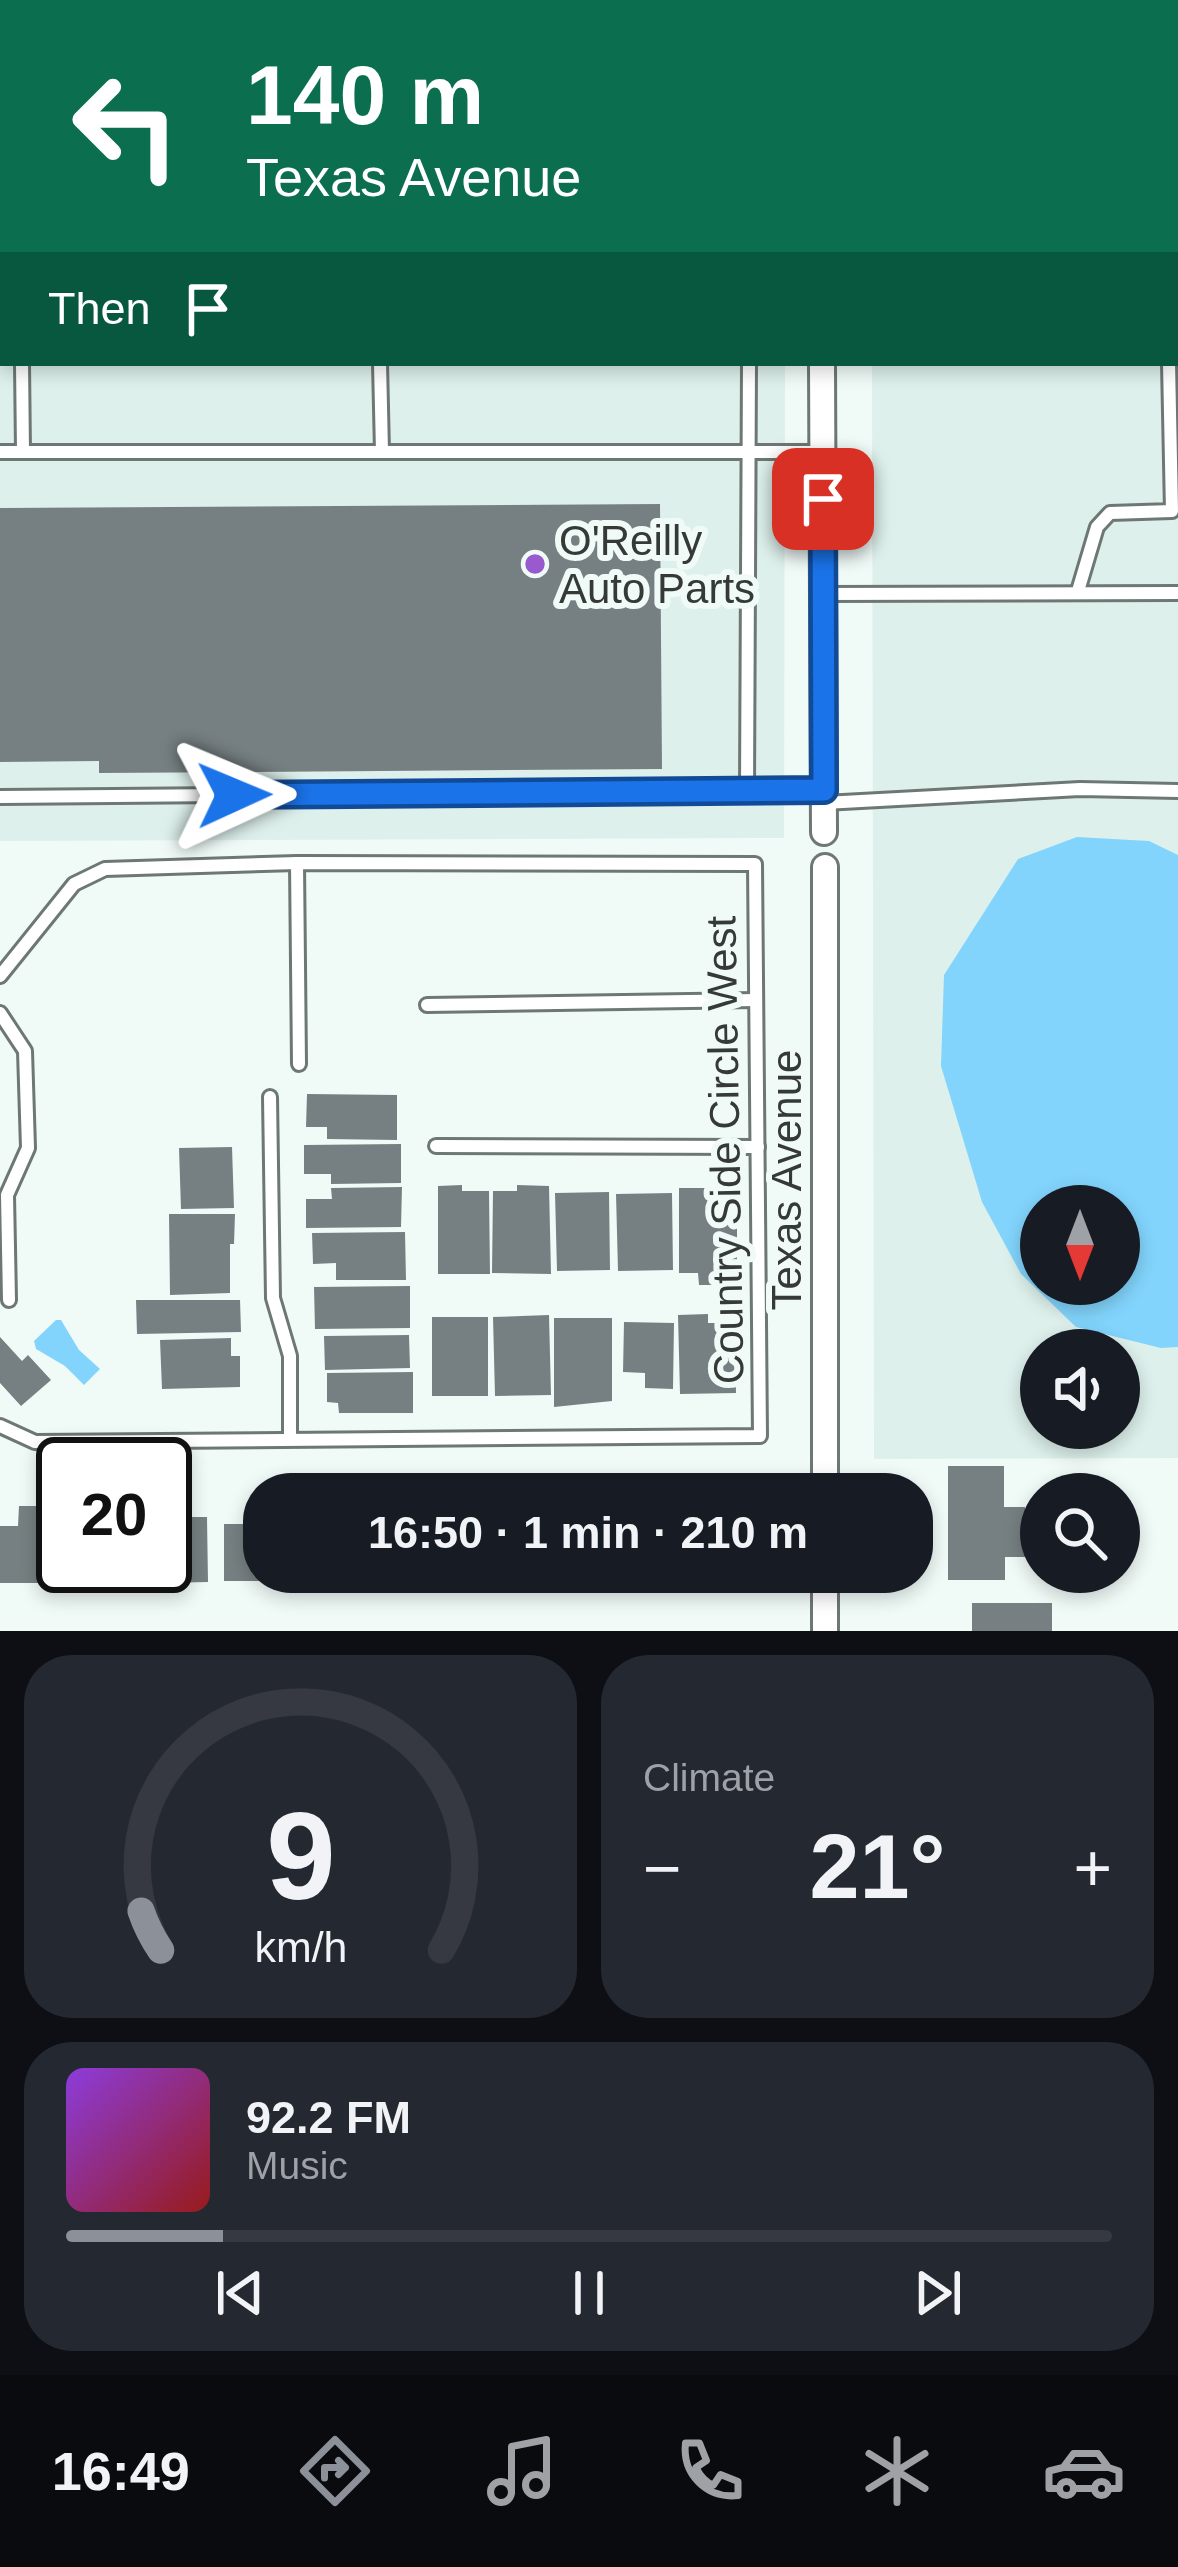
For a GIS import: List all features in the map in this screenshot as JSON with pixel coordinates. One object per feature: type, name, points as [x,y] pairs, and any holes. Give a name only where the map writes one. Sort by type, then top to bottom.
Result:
[{"type":"street","points":[[822,366],[824,832]]},
{"type":"street","name":"Texas Avenue","points":[[825,867],[825,1473]]},
{"type":"street","points":[[825,1593],[825,1631]]},
{"type":"lane","points":[[22,366],[23,452]]},
{"type":"lane","points":[[380,366],[382,452]]},
{"type":"lane","points":[[748,791],[749,366]]},
{"type":"lane","points":[[1078,591],[1096,527],[1110,513],[1175,511],[1168,366]]},
{"type":"lane","points":[[0,452],[823,452]]},
{"type":"lane","points":[[824,594],[1178,593]]},
{"type":"lane","points":[[0,797],[748,791],[824,797],[1080,789],[1178,791]]},
{"type":"lane","points":[[0,976],[74,884],[105,868],[297,862],[299,1064]]},
{"type":"lane","name":"Country Side Circle West","points":[[290,1438],[760,1436],[755,864],[297,862]]},
{"type":"lane","points":[[427,1005],[756,1000]]},
{"type":"lane","points":[[0,1013],[25,1051],[28,1148],[8,1195],[9,1300]]},
{"type":"lane","points":[[0,1426],[35,1442],[290,1438],[290,1356],[273,1298],[270,1096]]},
{"type":"lane","points":[[436,1146],[758,1147]]},
{"type":"shaded area","points":[[0,366],[785,366],[784,838],[0,841]]},
{"type":"shaded area","points":[[872,366],[1178,366],[1178,1458],[874,1459]]},
{"type":"water","points":[[1077,837],[1149,841],[1178,855],[1178,1347],[1140,1343],[1140,1329],[1076,1327],[1053,1305],[1140,1305],[1140,1185],[1020,1185],[1020,1272],[982,1202],[941,1066],[944,975],[1018,859]]},
{"type":"water","points":[[61,1320],[79,1350],[100,1369],[84,1385],[65,1366],[36,1349],[34,1341]]},
{"type":"building","points":[[660,504],[662,769],[99,773],[99,761],[0,762],[0,508]]},
{"type":"building","points":[[307,1094],[397,1095],[397,1140],[327,1139],[327,1127],[306,1127]]},
{"type":"building","points":[[401,1144],[401,1183],[331,1184],[331,1174],[304,1174],[304,1145]]},
{"type":"building","points":[[232,1147],[234,1208],[181,1209],[179,1148]]},
{"type":"building","points":[[462,1185],[462,1191],[489,1191],[490,1274],[438,1274],[438,1186]]},
{"type":"building","points":[[517,1185],[549,1186],[551,1274],[492,1273],[493,1191],[517,1191]]},
{"type":"building","points":[[402,1187],[401,1227],[306,1228],[306,1199],[332,1199],[331,1188]]},
{"type":"building","points":[[679,1188],[737,1188],[737,1285],[699,1285],[698,1273],[679,1273]]},
{"type":"building","points":[[609,1192],[610,1270],[557,1271],[555,1193]]},
{"type":"building","points":[[672,1193],[673,1270],[618,1271],[616,1194]]},
{"type":"building","points":[[169,1214],[235,1214],[230,1293],[170,1295]]},
{"type":"building","points":[[405,1232],[406,1280],[336,1280],[336,1263],[313,1264],[312,1233]]},
{"type":"building","points":[[410,1286],[410,1328],[315,1329],[314,1287]]},
{"type":"building","points":[[136,1300],[240,1300],[241,1332],[137,1334]]},
{"type":"building","points":[[708,1314],[708,1323],[735,1323],[736,1393],[680,1394],[678,1315]]},
{"type":"building","points":[[549,1315],[551,1395],[495,1396],[493,1317]]},
{"type":"building","points":[[432,1317],[488,1317],[488,1396],[432,1396]]},
{"type":"building","points":[[554,1318],[612,1318],[612,1401],[554,1407]]},
{"type":"building","points":[[624,1322],[674,1323],[673,1389],[645,1388],[645,1373],[623,1372]]},
{"type":"building","points":[[409,1335],[410,1368],[325,1370],[324,1336]]},
{"type":"building","points":[[0,1337],[22,1361],[28,1355],[51,1380],[21,1406],[0,1383]]},
{"type":"building","points":[[231,1338],[231,1356],[240,1356],[240,1387],[162,1389],[160,1340]]},
{"type":"building","points":[[413,1372],[413,1413],[339,1413],[338,1403],[327,1402],[327,1373]]},
{"type":"building","points":[[948,1466],[1004,1466],[1004,1507],[1020,1507],[1020,1557],[1005,1557],[1005,1580],[948,1580]]},
{"type":"building","points":[[19,1506],[36,1506],[36,1583],[0,1583],[0,1526],[18,1526]]},
{"type":"building","points":[[192,1517],[207,1517],[208,1582],[192,1582]]},
{"type":"building","points":[[224,1524],[243,1524],[243,1581],[224,1581]]},
{"type":"building","points":[[972,1603],[1052,1603],[1052,1631],[972,1631]]},
{"type":"place","name":"O'Reilly Auto Parts","points":[[535,564]]},
{"type":"route","points":[[234,795],[824,790],[823,499]]}]
